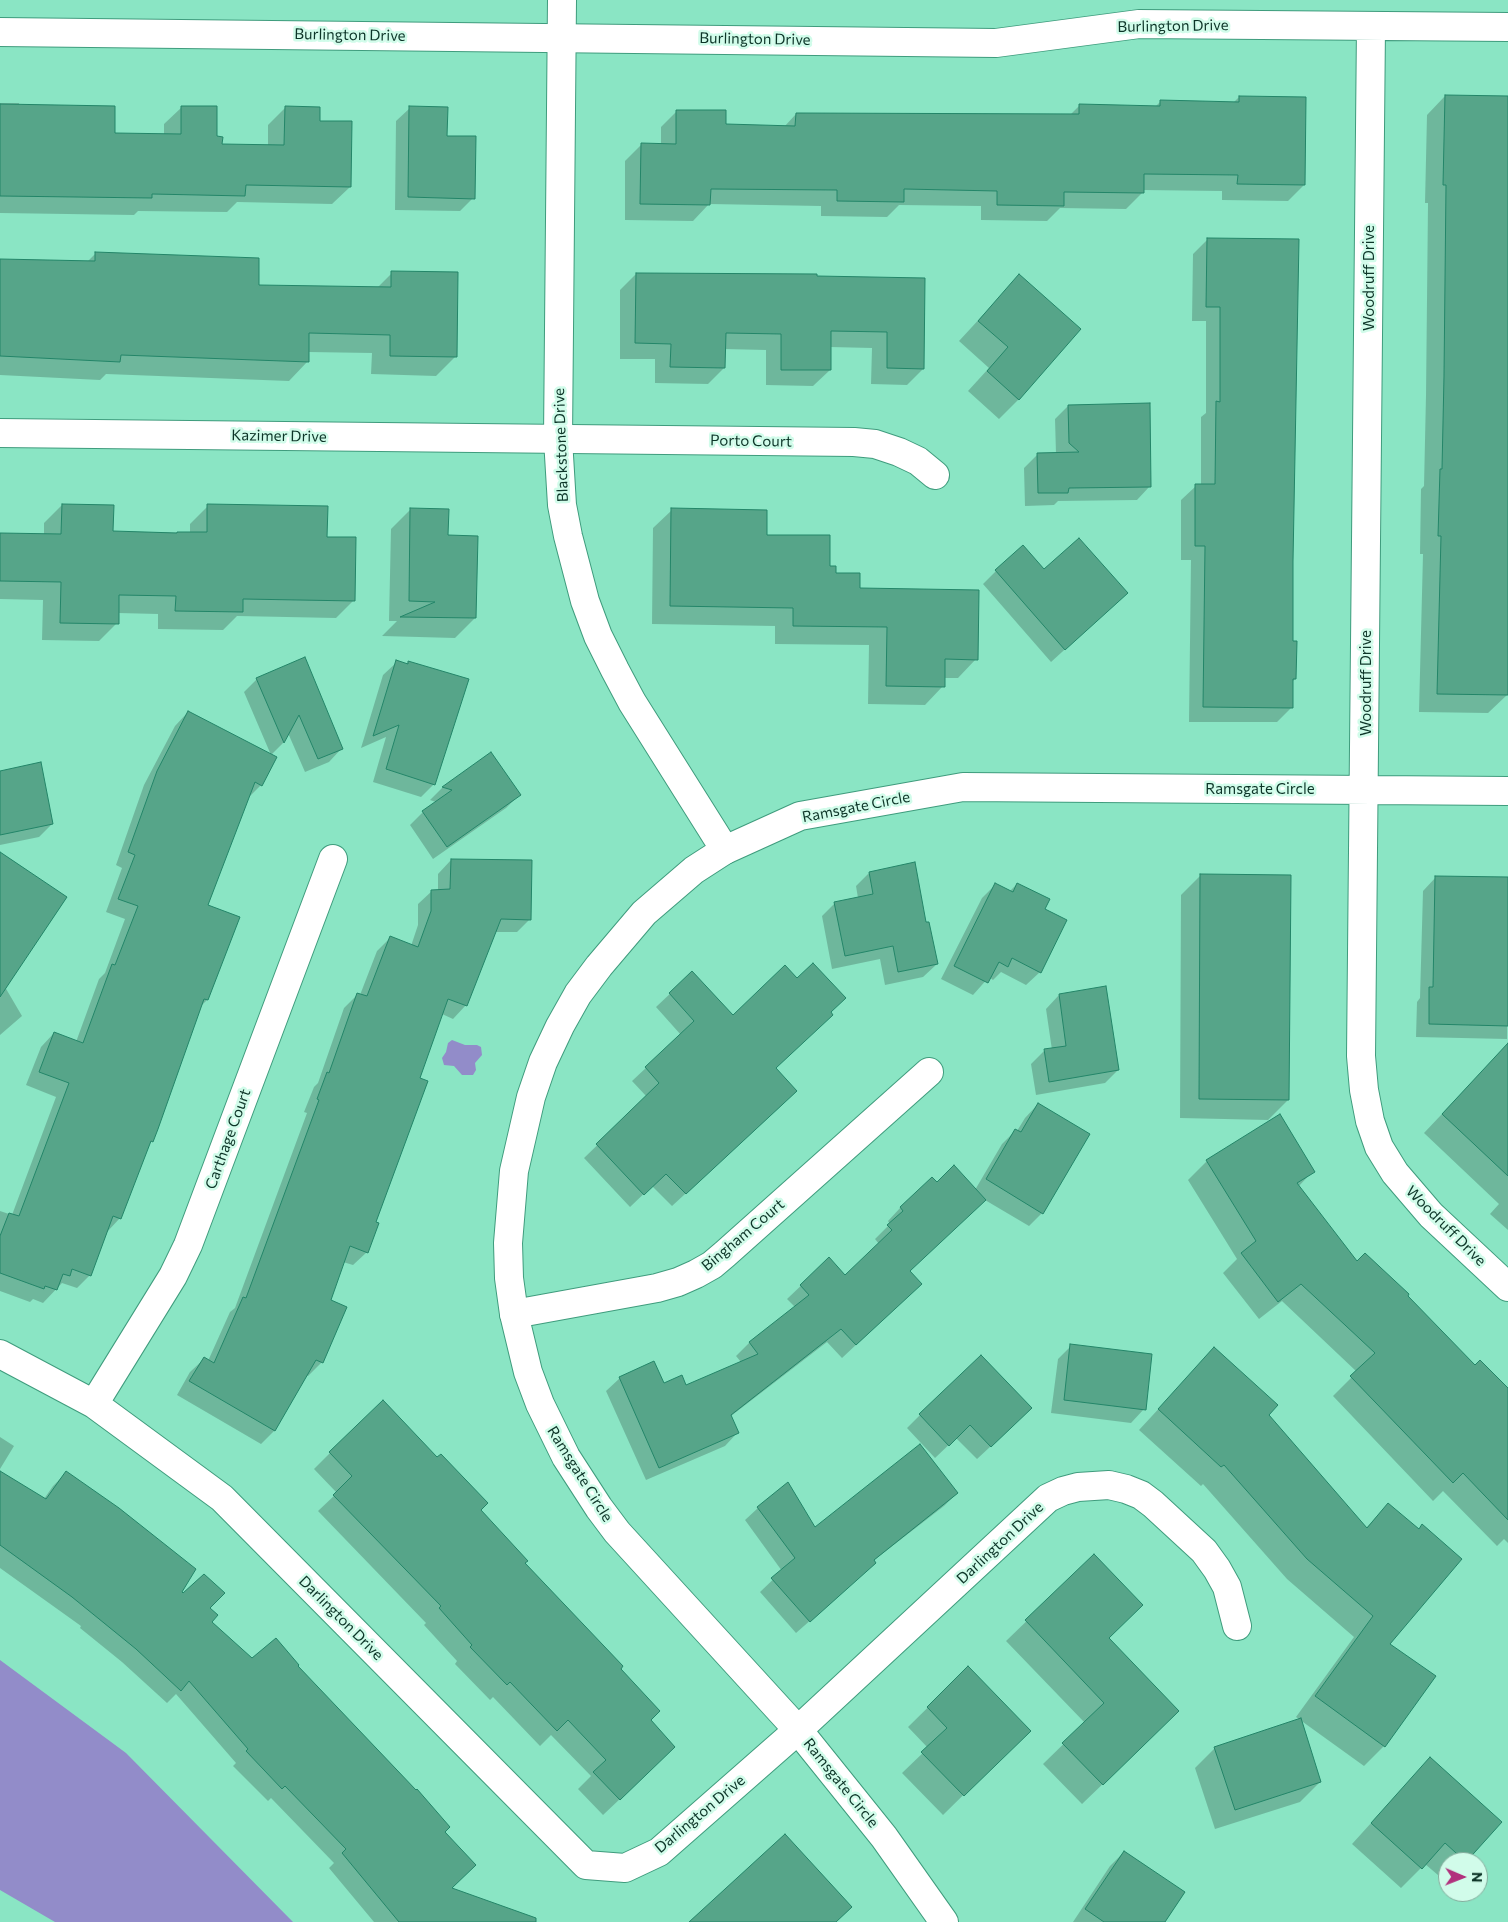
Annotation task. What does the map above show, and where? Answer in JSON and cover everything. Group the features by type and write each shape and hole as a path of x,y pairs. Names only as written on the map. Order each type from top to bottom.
{"street":[{"name":"Blackstone Drive","path":"562,0 558,439 562,505 580,585 598,636 632,702 725,850"},
{"name":"Burlington Drive","path":"0,32 996,42 1140,24 1508,27"},
{"name":"Woodruff Drive","path":"1371,26 1361,1056 1364,1090 1370,1121 1379,1148 1395,1174 1431,1215 1508,1287"},
{"name":"Kazimer Drive","path":"0,433 558,439"},
{"name":"Porto Court","path":"558,439 854,442 876,444 918,461 935,475"},
{"name":"Ramsgate Circle","path":"944,1922 884,1837 798,1730 617,1532 566,1457 540,1404 528,1372 514,1314 509,1278 508,1243 514,1172 531,1097 556,1035 578,994 622,937 669,890 694,870 725,850 800,816 963,787 1508,791"},
{"name":"Carthage Court","path":"94,1404 156,1305 173,1276 188,1244 333,859"},
{"name":"Bingham Court","path":"514,1314 657,1288 678,1282 712,1265 929,1072"},
{"name":"Darlington Drive","path":"0,1354 94,1404 222,1498 586,1865 625,1868 659,1852 798,1730 1048,1498 1063,1491 1078,1487 1109,1486 1126,1489 1141,1495 1153,1504 1204,1552 1217,1569 1227,1587 1237,1626"}],"shaded area":[{"path":"452,1040 465,1045 481,1047 482,1055 475,1063 476,1070 473,1075 462,1075 454,1066 444,1065 442,1058 448,1043"},
{"path":"0,1660 126,1753 293,1922 55,1922 0,1890"}],"building":[{"path":"1445,95 1508,96 1508,695 1437,694 1441,536 1438,536 1444,376 1446,185 1443,185"},
{"path":"1239,96 1306,97 1305,185 1237,184 1238,175 1144,174 1144,193 1064,192 1064,206 997,205 997,191 904,189 904,202 837,201 837,190 711,189 710,205 640,204 641,143 676,144 676,110 726,110 726,124 795,126 796,113 1079,114 1079,104 1160,106 1160,100 1239,102"},
{"path":"0,104 115,106 115,133 181,134 181,106 217,106 217,136 223,137 222,144 284,145 285,106 320,107 320,121 352,121 351,187 246,185 245,196 152,194 152,198 0,196"},
{"path":"409,106 448,107 447,136 476,136 475,199 408,197"},
{"path":"1207,238 1299,239 1293,561 1293,641 1297,641 1296,679 1293,679 1293,708 1203,707 1205,546 1195,546 1195,484 1215,484 1216,401 1220,402 1220,307 1206,307"},
{"path":"95,252 259,258 259,285 391,287 391,271 458,272 457,357 390,356 390,335 309,333 309,362 121,355 120,362 0,356 0,259 95,261"},
{"path":"636,273 817,274 817,276 925,278 924,369 887,368 887,332 831,331 831,370 781,370 781,334 726,333 725,368 670,367 671,344 635,343"},
{"path":"1019,274 1081,329 1019,400 987,371 1008,347 978,321"},
{"path":"1150,403 1151,487 1069,488 1068,493 1038,493 1037,453 1079,452 1069,443 1068,405"},
{"path":"62,504 114,505 113,531 177,533 207,532 207,504 328,506 327,537 356,537 355,601 243,599 243,612 175,611 176,596 119,595 119,624 60,623 61,582 0,581 0,533 61,534"},
{"path":"410,508 449,509 448,535 478,536 476,618 400,617 435,602 409,601"},
{"path":"671,508 767,510 767,535 830,535 830,566 836,566 836,573 860,573 860,588 979,590 978,660 945,659 945,687 886,686 887,627 793,626 793,608 670,606"},
{"path":"1079,538 1128,593 1065,650 995,570 1023,545 1044,569"},
{"path":"305,657 343,749 318,759 299,715 284,743 256,678"},
{"path":"396,660 408,664 408,661 469,679 435,785 386,769 399,725 373,736"},
{"path":"188,711 277,757 262,786 255,782 208,905 240,917 208,1000 204,999 153,1142 151,1141 121,1219 113,1216 91,1276 72,1269 70,1276 63,1274 57,1290 45,1286 44,1289 0,1273 0,1236 9,1213 19,1216 69,1083 39,1072 54,1032 83,1043 112,964 115,965 138,906 118,899 135,855 128,852 157,771"},
{"path":"491,752 521,795 447,847 422,811 452,790 442,787"},
{"path":"41,762 53,824 0,835 0,771"},
{"path":"0,852 67,897 0,997"},
{"path":"451,859 532,860 531,920 501,919 467,1006 448,999 420,1078 428,1081 376,1222 379,1223 368,1253 350,1246 331,1300 347,1307 323,1363 316,1360 275,1431 189,1381 204,1357 214,1363 243,1297 246,1298 357,993 367,996 390,936 418,947 431,911 431,890 450,889"},
{"path":"915,862 926,922 929,922 938,964 898,972 893,946 845,956 834,902 873,894 869,872"},
{"path":"1200,874 1291,875 1289,1100 1199,1099"},
{"path":"1435,876 1508,877 1508,1026 1429,1024 1429,987 1433,987"},
{"path":"995,883 1013,892 1017,883 1050,899 1045,909 1067,920 1041,973 1012,958 1008,967 999,962 988,983 954,966"},
{"path":"813,963 846,998 831,1012 833,1015 776,1068 797,1091 686,1194 666,1174 644,1195 596,1144 659,1083 645,1067 694,1021 669,993 692,971 733,1015 785,965 797,978"},
{"path":"1106,986 1119,1070 1049,1082 1044,1049 1066,1046 1059,994"},
{"path":"1508,1043 1508,1176 1442,1114"},
{"path":"1038,1103 1090,1134 1043,1214 986,1179 1015,1129 1021,1132"},
{"path":"1280,1114 1315,1172 1297,1183 1357,1261 1365,1253 1409,1294 1408,1296 1475,1365 1480,1360 1508,1388 1508,1520 1463,1473 1453,1483 1350,1376 1375,1353 1301,1284 1278,1302 1241,1253 1256,1241 1206,1160"},
{"path":"954,1165 986,1200 910,1271 922,1284 856,1345 841,1329 731,1415 739,1433 659,1468 619,1377 654,1361 664,1383 682,1375 686,1385 758,1354 749,1342 809,1295 800,1285 829,1257 845,1275 892,1230 887,1225 903,1211 900,1207 932,1177 937,1182"},
{"path":"1070,1344 1152,1354 1146,1410 1064,1400"},
{"path":"1214,1347 1278,1405 1269,1415 1367,1528 1388,1503 1419,1529 1422,1524 1462,1559 1390,1644 1436,1676 1385,1747 1315,1696 1373,1616 1307,1559 1224,1465 1221,1467 1158,1409"},
{"path":"981,1355 1032,1408 991,1447 970,1425 949,1446 919,1414"},
{"path":"383,1400 437,1457 441,1454 488,1503 481,1510 528,1561 525,1563 623,1666 621,1669 660,1711 651,1720 675,1747 620,1800 593,1772 606,1760 568,1720 557,1731 510,1682 507,1685 470,1647 472,1645 439,1608 441,1606 333,1495 352,1476 329,1452"},
{"path":"920,1444 958,1493 874,1560 876,1563 810,1622 771,1578 795,1558 757,1507 788,1482 815,1527"},
{"path":"0,1471 46,1499 66,1471 119,1508 196,1569 183,1593 204,1574 225,1593 210,1608 218,1615 212,1622 252,1658 276,1638 298,1666 417,1789 450,1827 445,1832 476,1865 452,1888 536,1918 536,1922 399,1922 342,1853 346,1849 285,1786 282,1789 246,1751 248,1749 189,1681 181,1691 136,1649 72,1597 0,1545"},
{"path":"1094,1554 1143,1605 1109,1638 1179,1711 1103,1785 1062,1743 1104,1703 1025,1620"},
{"path":"968,1666 1031,1731 964,1796 921,1752 947,1728 927,1707"},
{"path":"1301,1718 1321,1782 1235,1810 1214,1747"},
{"path":"1430,1757 1502,1822 1475,1852 1455,1852 1445,1843 1422,1869 1371,1823"},
{"path":"785,1834 852,1907 836,1922 689,1922"},
{"path":"1124,1851 1185,1892 1165,1922 1104,1922 1085,1909"}]}
